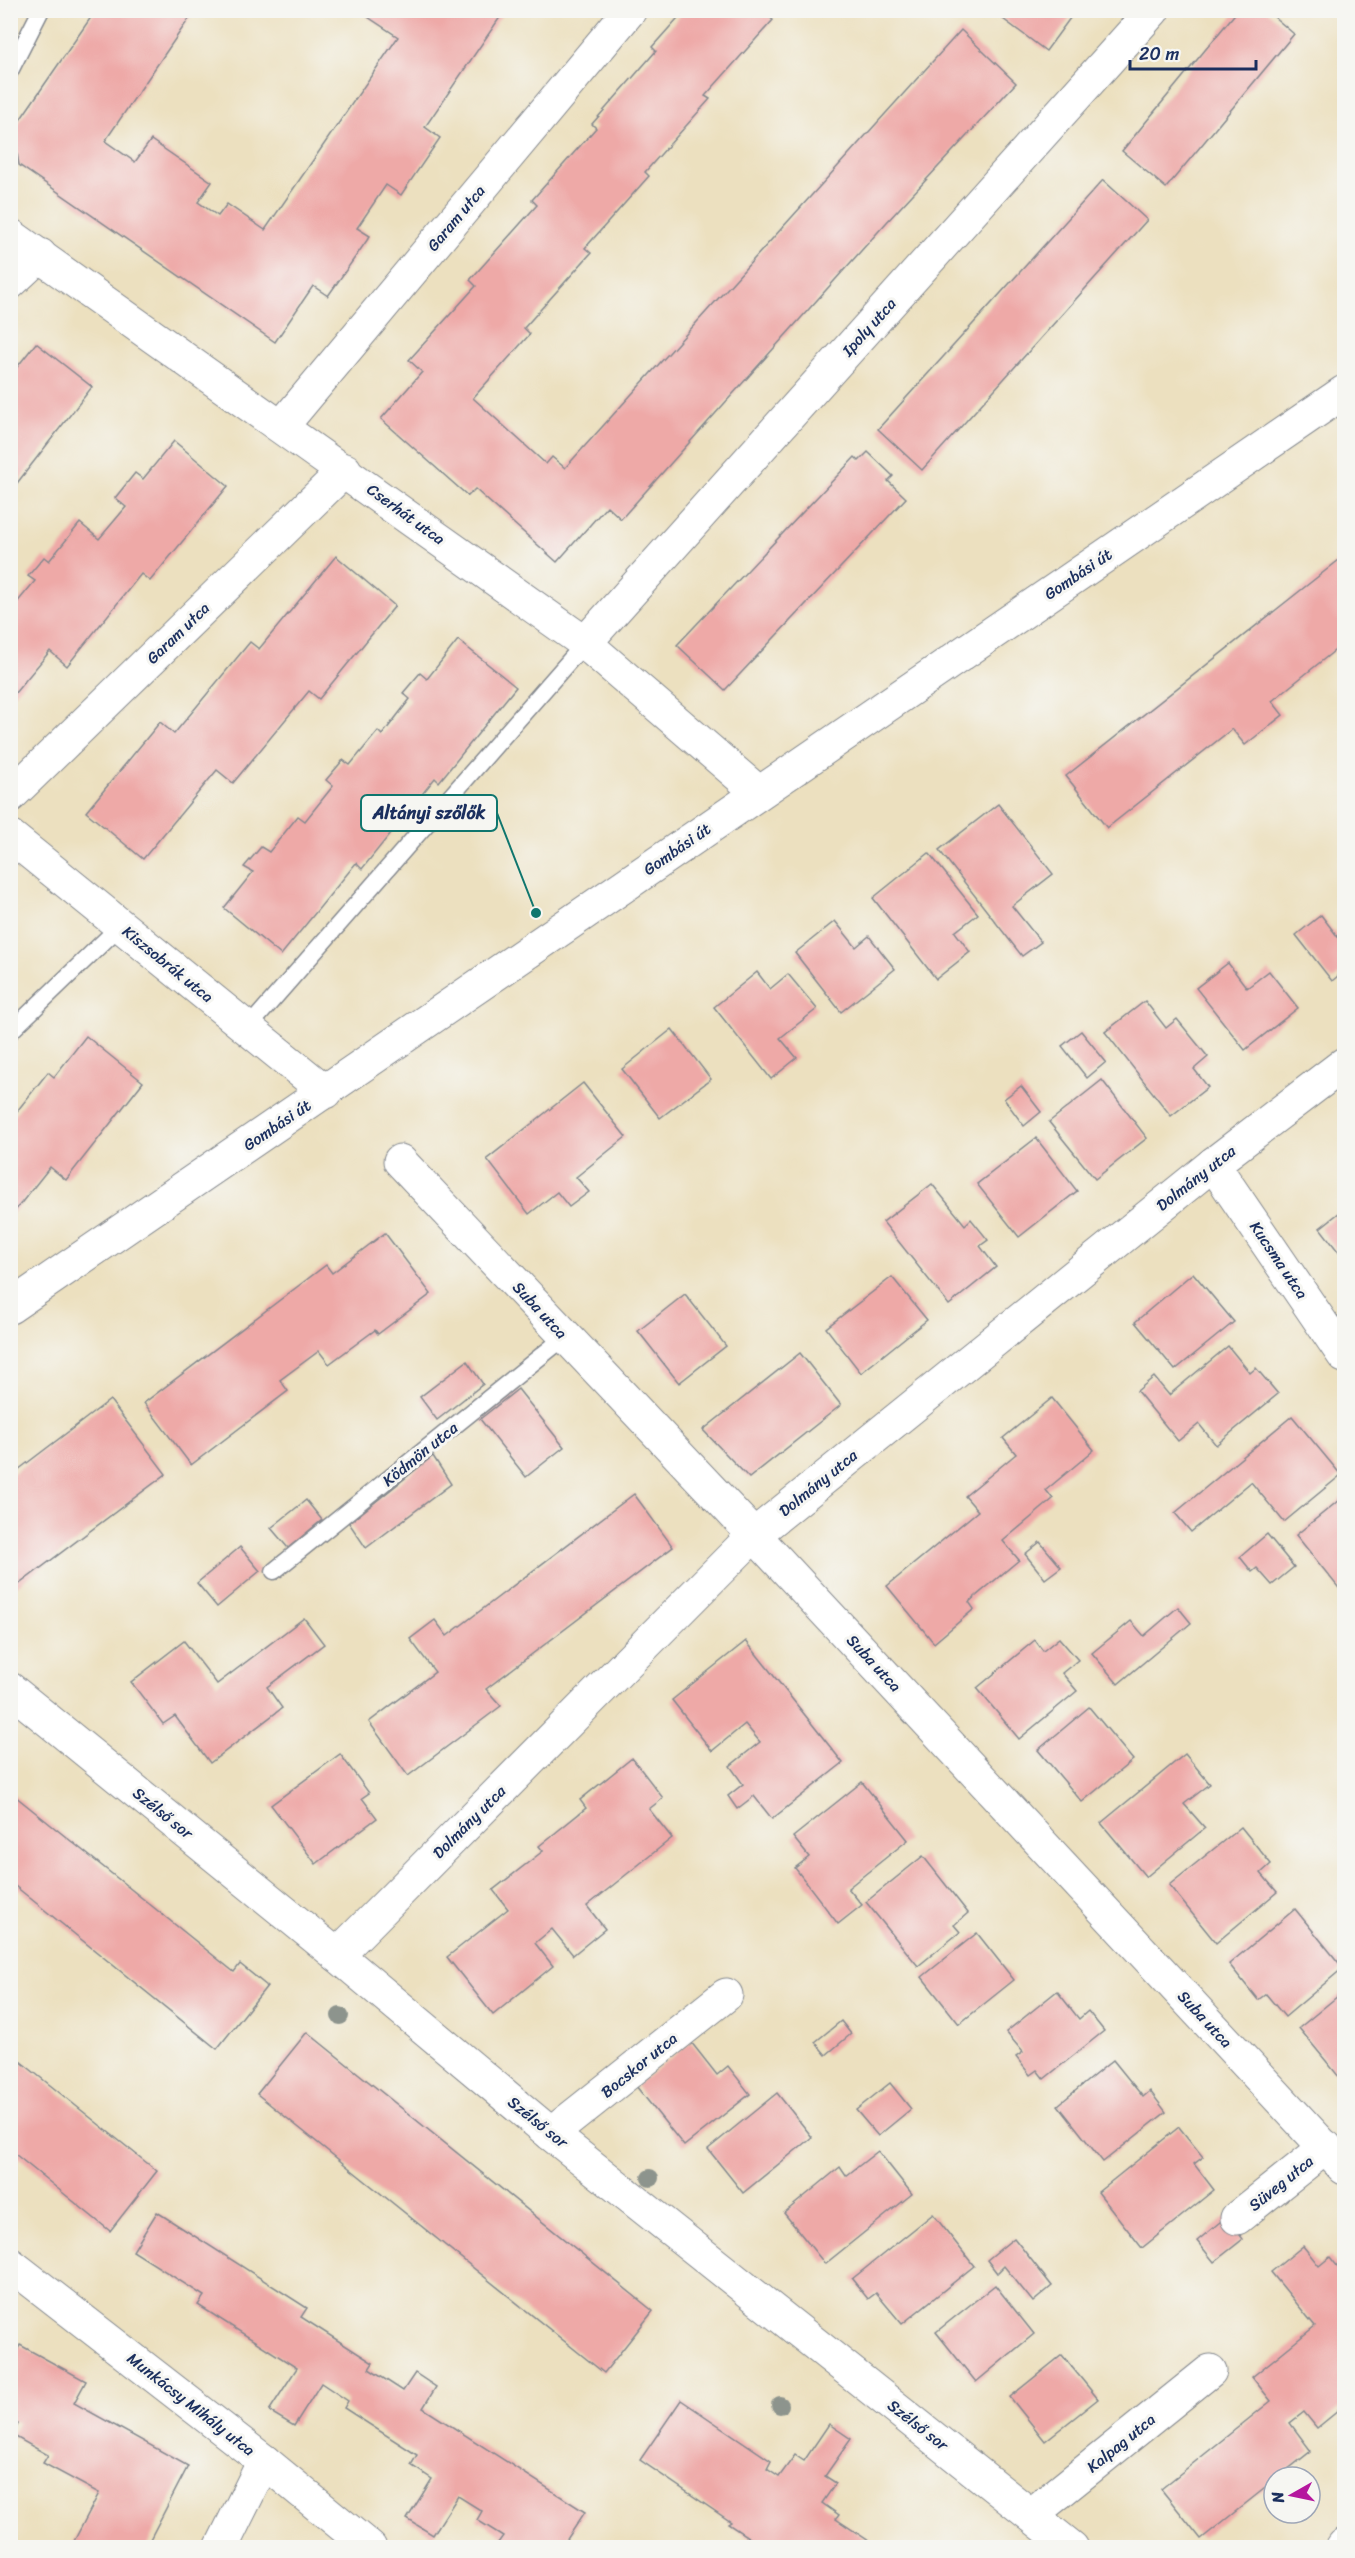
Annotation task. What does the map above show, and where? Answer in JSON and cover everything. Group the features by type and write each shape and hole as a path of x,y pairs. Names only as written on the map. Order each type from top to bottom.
{"street":[{"name":"Garam utca","path":"282,426 630,10"},
{"name":"Ipoly utca","path":"585,643 1153,10"},
{"name":"Cserhát utca","path":"10,235 345,470 585,643 758,792"},
{"path":"10,283 40,255"},
{"name":"Gombási út","path":"10,1307 1344,392"},
{"name":"Garam utca","path":"10,796 345,470"},
{"name":"Kiszsobrák utca","path":"10,836 326,1092"},
{"name":"Dolmány utca","path":"337,1955 754,1535 1213,1164 1344,1064"},
{"name":"Suba utca","path":"400,1161 754,1535 1335,2158"},
{"name":"Kucsma utca","path":"1213,1164 1344,1356"},
{"name":"Szélső sor","path":"10,1689 337,1955 551,2134 1072,2547"},
{"name":"Bocskor utca","path":"551,2134 726,1995"},
{"name":"Süveg utca","path":"1237,2218 1335,2158"},
{"name":"Munkácsy Mihály utca","path":"10,2264 264,2461 370,2547"},
{"name":"Kalpag utca","path":"1031,2515 1210,2371"},
{"path":"221,2547 264,2461"}],"lane":[{"path":"10,71 41,10"},
{"path":"248,1029 585,643"},
{"path":"10,1032 121,926"},
{"name":"Ködmön utca","path":"274,1571 566,1336"}],"building":[{"path":"96,10 195,10 105,141 135,162 151,140 212,182 198,202 218,216 227,204 265,230 398,37 368,17 373,10 505,10 425,127 440,138 401,195 386,185 357,228 370,236 328,296 313,286 275,342 19,165 13,130"},
{"path":"685,10 775,10 769,17 773,20 705,96 710,99 645,172 649,176 585,248 591,253 524,328 530,334 473,398 546,464 552,457 565,468 961,30 1016,83 886,223 621,519 607,506 557,562 475,489 468,496 381,419 422,372 409,360 476,286 470,280 537,205 532,200 596,128 592,124 656,51 652,47"},
{"path":"991,10 1076,10 1046,51"},
{"path":"1238,10 1266,10 1294,34 1166,188 1122,151"},
{"path":"1103,180 1147,220 922,470 878,429"},
{"path":"36,343 92,387 14,487 10,485 10,376"},
{"path":"174,441 228,486 150,581 141,574 67,666 50,651 10,699 10,611 35,581 28,576 44,557 49,561 80,523 99,539 126,507 115,498 135,473 143,479"},
{"path":"868,452 893,476 888,481 906,498 725,690 677,645 855,457 859,461"},
{"path":"336,556 395,606 319,699 309,691 233,783 217,770 143,859 86,812 160,722 174,734 250,642 259,649"},
{"path":"1344,556 1344,643 1272,701 1283,715 1245,745 1232,729 1107,828 1066,776"},
{"path":"458,640 516,687 439,782 435,778 362,869 356,863 281,955 224,908 253,872 244,867 261,847 269,852 298,816 305,821 333,786 326,780 343,760 350,765 378,731 382,735 410,699 403,693 420,673 427,679"},
{"path":"998,804 1053,874 1012,906 1041,942 1022,956 939,850"},
{"path":"929,853 978,914 955,932 970,952 936,979 873,898"},
{"path":"1321,915 1344,945 1344,971 1332,981 1296,935"},
{"path":"835,921 856,947 869,936 895,969 841,1012 795,953"},
{"path":"1228,963 1247,988 1269,971 1298,1008 1245,1050 1196,988"},
{"path":"757,972 770,989 788,974 817,1009 780,1038 797,1058 771,1079 714,1007"},
{"path":"1145,1001 1166,1028 1177,1019 1208,1057 1194,1069 1208,1087 1171,1116 1105,1032"},
{"path":"672,1029 711,1079 660,1118 622,1069"},
{"path":"1081,1031 1106,1062 1087,1078 1062,1046"},
{"path":"86,1036 143,1082 66,1180 50,1167 10,1217 10,1120 48,1072 54,1077"},
{"path":"1102,1080 1147,1138 1095,1179 1049,1122"},
{"path":"583,1083 626,1137 576,1177 589,1192 569,1207 557,1192 529,1214 487,1159"},
{"path":"1021,1086 1041,1112 1024,1126 1004,1099"},
{"path":"1036,1138 1077,1191 1019,1237 977,1184"},
{"path":"932,1184 965,1225 971,1219 988,1240 980,1246 996,1267 949,1305 883,1222"},
{"path":"1344,1209 1344,1259 1320,1228"},
{"path":"385,1233 431,1294 378,1334 375,1330 329,1364 319,1351 280,1380 288,1391 191,1465 144,1403 326,1265 332,1273"},
{"path":"1193,1273 1234,1322 1175,1370 1135,1322"},
{"path":"892,1277 927,1320 861,1373 826,1328"},
{"path":"685,1294 726,1346 679,1383 638,1331"},
{"path":"1228,1346 1250,1373 1256,1368 1278,1394 1216,1445 1199,1424 1178,1441 1137,1391 1154,1377 1169,1395"},
{"path":"800,1353 841,1405 749,1478 703,1430"},
{"path":"467,1361 483,1384 437,1420 420,1397"},
{"path":"518,1389 564,1447 526,1477 480,1419"},
{"path":"1052,1398 1094,1450 1046,1490 1053,1499 1003,1541 1019,1560 969,1602 974,1609 934,1643 887,1586 978,1511 965,1496 1016,1454 1003,1438"},
{"path":"110,1400 166,1474 10,1591 10,1476"},
{"path":"1292,1416 1341,1475 1284,1522 1251,1482 1191,1532 1175,1513"},
{"path":"433,1456 451,1484 366,1548 349,1523"},
{"path":"634,1494 673,1547 486,1689 501,1706 408,1776 369,1722 435,1672 410,1639 435,1620 447,1636"},
{"path":"1343,1497 1344,1590 1342,1592 1296,1535"},
{"path":"306,1500 322,1520 288,1548 271,1528"},
{"path":"1267,1534 1294,1567 1272,1585 1257,1568 1252,1572 1240,1557"},
{"path":"1040,1542 1061,1567 1045,1579 1025,1554"},
{"path":"240,1547 260,1571 217,1607 197,1583"},
{"path":"1178,1607 1191,1623 1118,1684 1092,1653 1131,1621 1144,1636"},
{"path":"304,1618 324,1644 267,1687 282,1708 210,1763 175,1716 163,1724 131,1682 184,1641 217,1684"},
{"path":"1059,1638 1078,1660 1062,1673 1077,1691 1019,1739 977,1688 1035,1640 1043,1651"},
{"path":"746,1641 843,1763 772,1819 754,1796 737,1809 728,1796 743,1784 730,1766 760,1742 745,1724 712,1751 672,1700"},
{"path":"1089,1707 1133,1760 1082,1802 1038,1750"},
{"path":"340,1754 369,1793 362,1798 377,1818 316,1864 271,1805"},
{"path":"1185,1754 1210,1784 1184,1804 1205,1828 1146,1877 1101,1823"},
{"path":"632,1758 663,1798 649,1809 672,1838 587,1906 605,1929 573,1955 552,1929 535,1943 553,1966 493,2015 447,1957 508,1909 493,1890 543,1851 539,1846 586,1808 580,1800"},
{"path":"862,1782 908,1840 848,1888 862,1905 838,1924 795,1868 809,1857 793,1837"},
{"path":"10,1792 234,1972 240,1964 267,1986 217,2049 10,1882"},
{"path":"1241,1827 1271,1864 1261,1873 1277,1892 1216,1943 1169,1885"},
{"path":"923,1856 968,1913 954,1925 960,1932 918,1966 866,1902"},
{"path":"1295,1909 1343,1968 1285,2017 1266,1994 1258,2000 1229,1964"},
{"path":"977,1933 1014,1980 959,2024 922,1977"},
{"path":"1057,1991 1079,2019 1088,2011 1104,2031 1044,2079 1037,2070 1030,2075 1016,2057 1023,2052 1006,2032"},
{"path":"1344,1991 1344,2083 1299,2028"},
{"path":"841,2021 851,2034 826,2055 815,2042"},
{"path":"307,2032 653,2311 604,2373 257,2094"},
{"path":"691,2042 717,2075 728,2066 750,2094 684,2146 636,2086"},
{"path":"10,2053 157,2171 110,2231 10,2150"},
{"path":"1113,2060 1143,2097 1150,2091 1166,2112 1103,2162 1058,2105"},
{"path":"890,2083 911,2109 878,2136 856,2110"},
{"path":"777,2093 812,2137 743,2193 708,2149"},
{"path":"1179,2127 1203,2157 1194,2164 1214,2190 1142,2248 1098,2192"},
{"path":"878,2151 912,2194 825,2264 784,2213 840,2167 846,2176"},
{"path":"157,2212 307,2308 301,2317 373,2363 369,2369 403,2391 415,2373 436,2387 423,2408 585,2512 562,2547 495,2547 503,2536 477,2520 482,2511 458,2496 433,2535 407,2519 432,2479 411,2465 417,2455 344,2408 348,2401 321,2383 294,2426 269,2411 297,2368 198,2305 204,2296 133,2251"},
{"path":"933,2214 974,2266 902,2324 876,2293 868,2299 852,2279"},
{"path":"1226,2217 1243,2239 1214,2262 1197,2241"},
{"path":"1014,2238 1052,2286 1033,2302 1004,2266 997,2273 987,2260"},
{"path":"1303,2246 1319,2266 1330,2257 1342,2272 1344,2270 1344,2406 1317,2428 1304,2412 1290,2423 1311,2451 1293,2465 1262,2465 1262,2491 1201,2539 1161,2489 1271,2401 1252,2377 1315,2326 1271,2272"},
{"path":"995,2285 1034,2334 976,2382 936,2332"},
{"path":"20,2345 86,2381 74,2403 188,2466 146,2547 71,2547 99,2493 43,2463 48,2455 12,2435 18,2424 10,2420 10,2364"},
{"path":"1062,2355 1098,2399 1045,2441 1010,2397"},
{"path":"681,2400 771,2461 767,2469 779,2477 795,2455 804,2461 829,2424 851,2439 825,2476 836,2483 822,2503 839,2515 836,2519 878,2547 763,2547 728,2524 731,2522 640,2460"}],"place":[{"name":"Altányi szőlők","path":"536,913"}]}
